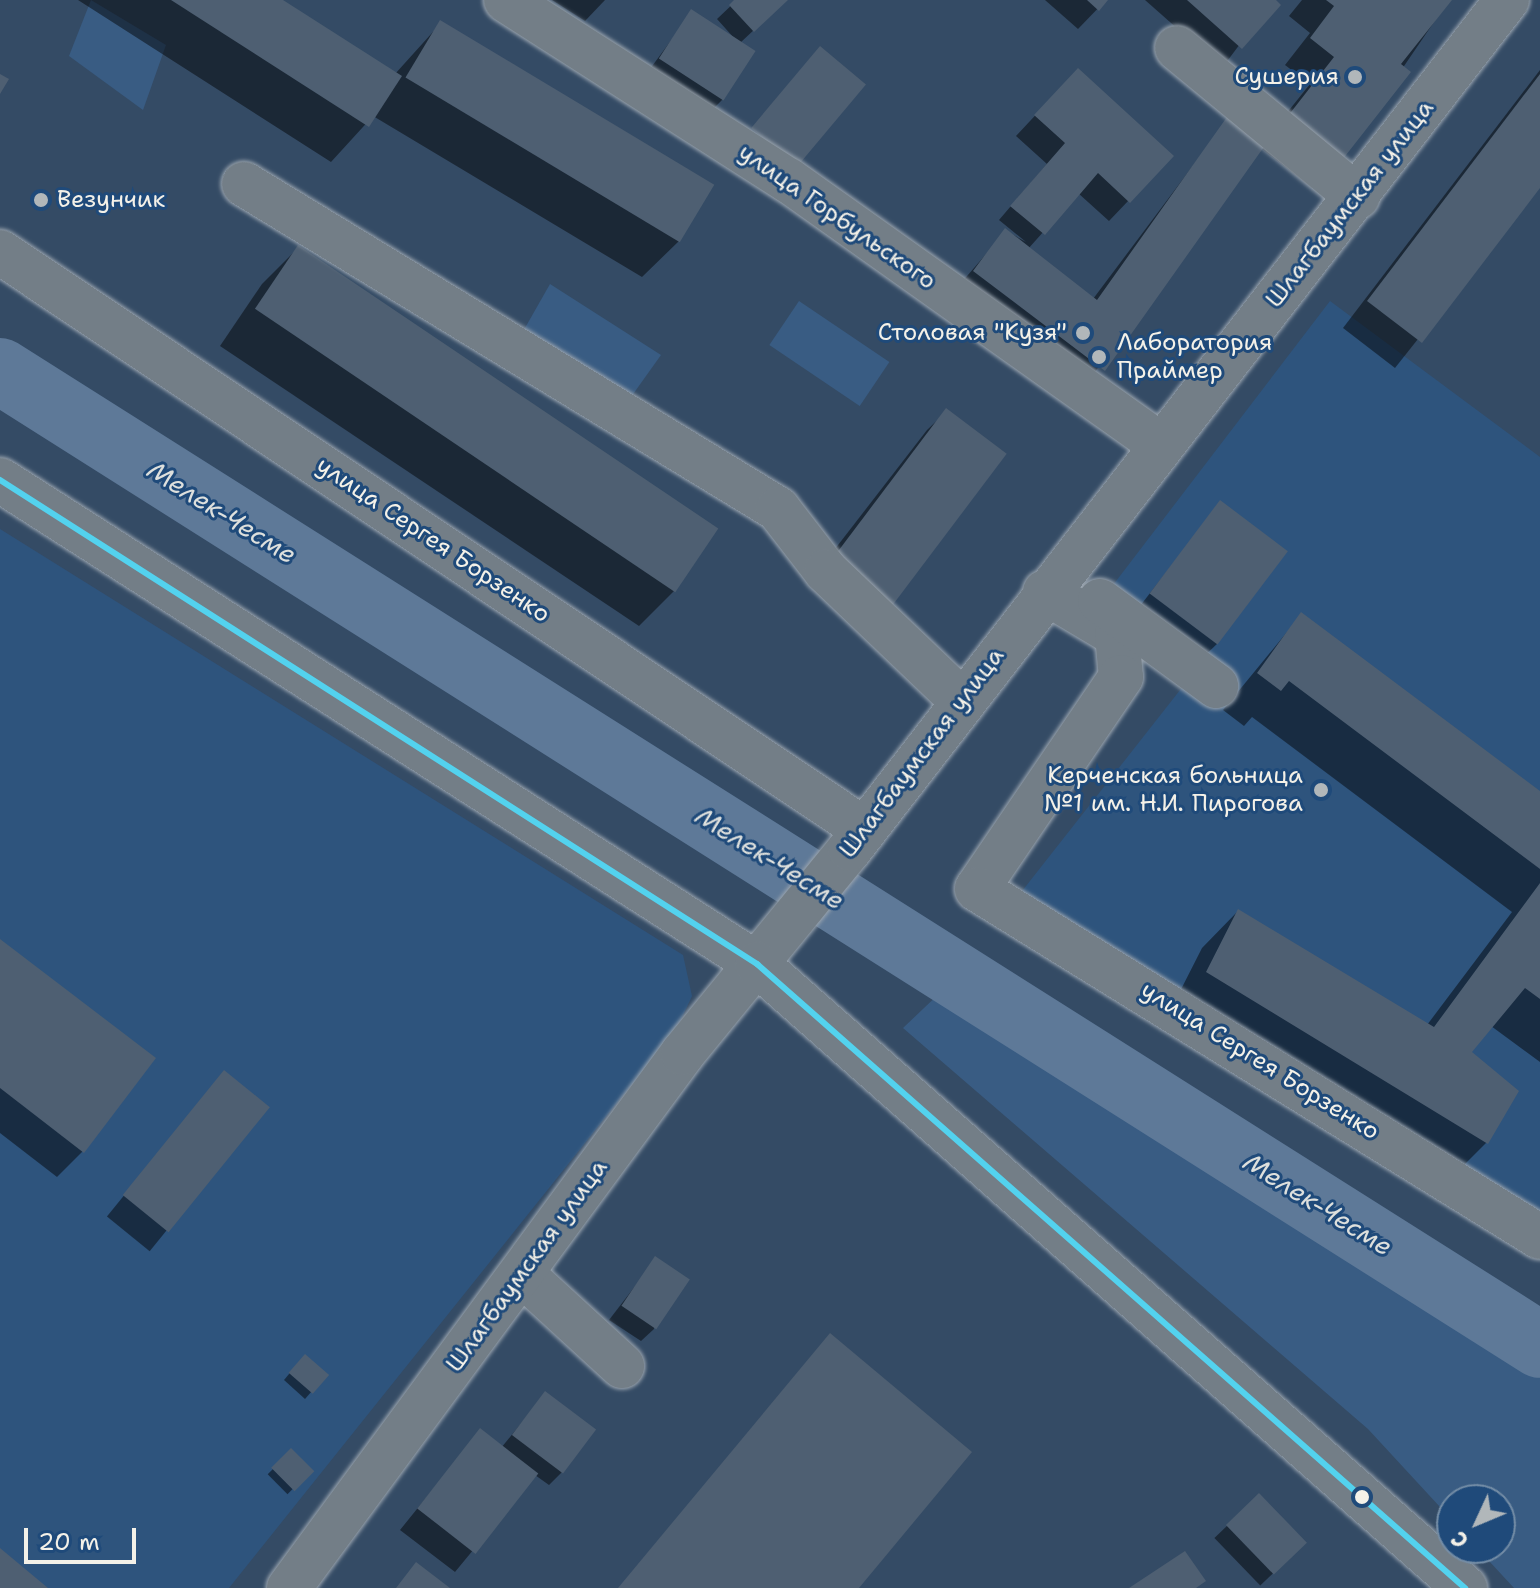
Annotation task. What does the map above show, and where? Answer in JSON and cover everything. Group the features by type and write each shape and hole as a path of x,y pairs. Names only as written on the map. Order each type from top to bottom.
{"street":[{"name":"улица Горбульского","path":"506,0 788,180 1160,444"},
{"name":"Шлагбаумская улица","path":"289,1588 522,1274 770,949 858,839 1052,582 1358,197 1507,0"},
{"path":"1177,48 1358,197"},
{"path":"244,184 778,509 826,571 961,700"},
{"name":"улица Сергея Борзенко","path":"0,252 858,839"},
{"path":"0,480 770,949 1465,1588"},
{"path":"1052,582 1216,686"},
{"name":"улица Сергея Борзенко","path":"1122,628 1121,677 977,889 1540,1237"},
{"path":"522,1274 622,1366"}],"shaded area":[{"path":"91,0 166,45 143,110 69,56"},
{"path":"550,284 661,355 621,411 521,335"},
{"path":"799,301 889,362 860,406 769,345"},
{"name":"Керченская больница №1 им. Н.И. Пирогова","path":"1330,301 1540,457 1540,1239 997,923 1206,657 1110,589"},
{"path":"0,529 683,955 692,996 677,1028 229,1588 0,1588"},
{"path":"944,989 1540,1372 1540,1588 1514,1588 1492,1564 1516,1564 1516,1484 1436,1484 1436,1503 1368,1429 903,1028"}],"building":[{"path":"171,0 283,0 402,76 369,127"},
{"path":"734,0 788,0 754,32 729,5"},
{"path":"1087,0 1108,0 1099,11"},
{"path":"1187,0 1276,0 1281,5 1242,49"},
{"path":"1326,0 1452,0 1401,64 1411,72 1339,164 1284,121 1334,57 1310,38 1334,6"},
{"path":"691,9 756,51 723,100 659,58"},
{"path":"440,20 714,185 680,242 405,77"},
{"path":"820,46 866,85 797,167 751,128"},
{"path":"1078,68 1174,156 1130,203 1098,173 1045,235 1010,206 1065,143 1034,115"},
{"path":"0,74 9,79 0,94"},
{"path":"1540,74 1540,188 1422,343 1367,301"},
{"path":"1227,117 1266,144 1105,371 973,271 1005,228 1097,300"},
{"path":"298,245 718,529 675,592 255,309"},
{"path":"946,408 1007,454 892,606 831,561"},
{"path":"1220,500 1288,551 1217,645 1150,593"},
{"path":"1301,612 1540,791 1540,869 1289,681 1281,691 1257,673"},
{"path":"1540,883 1540,999 1525,988 1472,1052 1519,1091 1488,1144 1206,972 1238,909 1434,1027"},
{"path":"0,939 156,1058 84,1153 0,1088"},
{"path":"224,1070 270,1107 169,1232 123,1195"},
{"path":"655,1256 690,1279 656,1329 621,1306"},
{"path":"830,1333 972,1452 859,1588 618,1588"},
{"path":"305,1354 329,1375 313,1394 289,1373"},
{"path":"545,1391 596,1430 563,1473 512,1435"},
{"path":"480,1428 538,1474 476,1554 417,1508"},
{"path":"291,1448 314,1471 295,1491 271,1468"},
{"path":"1259,1493 1307,1543 1274,1575 1226,1525"},
{"path":"0,1548 48,1588 0,1588"},
{"path":"1185,1551 1206,1581 1196,1588 1129,1588"},
{"path":"416,1562 450,1588 396,1588"}],"waterway":[{"name":"Мелек-Чесме","path":"0,371 1540,1345"}],"transit line":[{"path":"0,480 757,964 1465,1588"}],"place":[{"name":"Сушерия","path":"1355,77"},
{"name":"Везунчик","path":"41,200"},
{"name":"Столовая \"Кузя\"","path":"1083,333"},
{"name":"Лаборатория Праймер","path":"1099,357"},
{"name":"Керченская больница №1 им. Н.И. Пирогова","path":"1321,790"}]}
